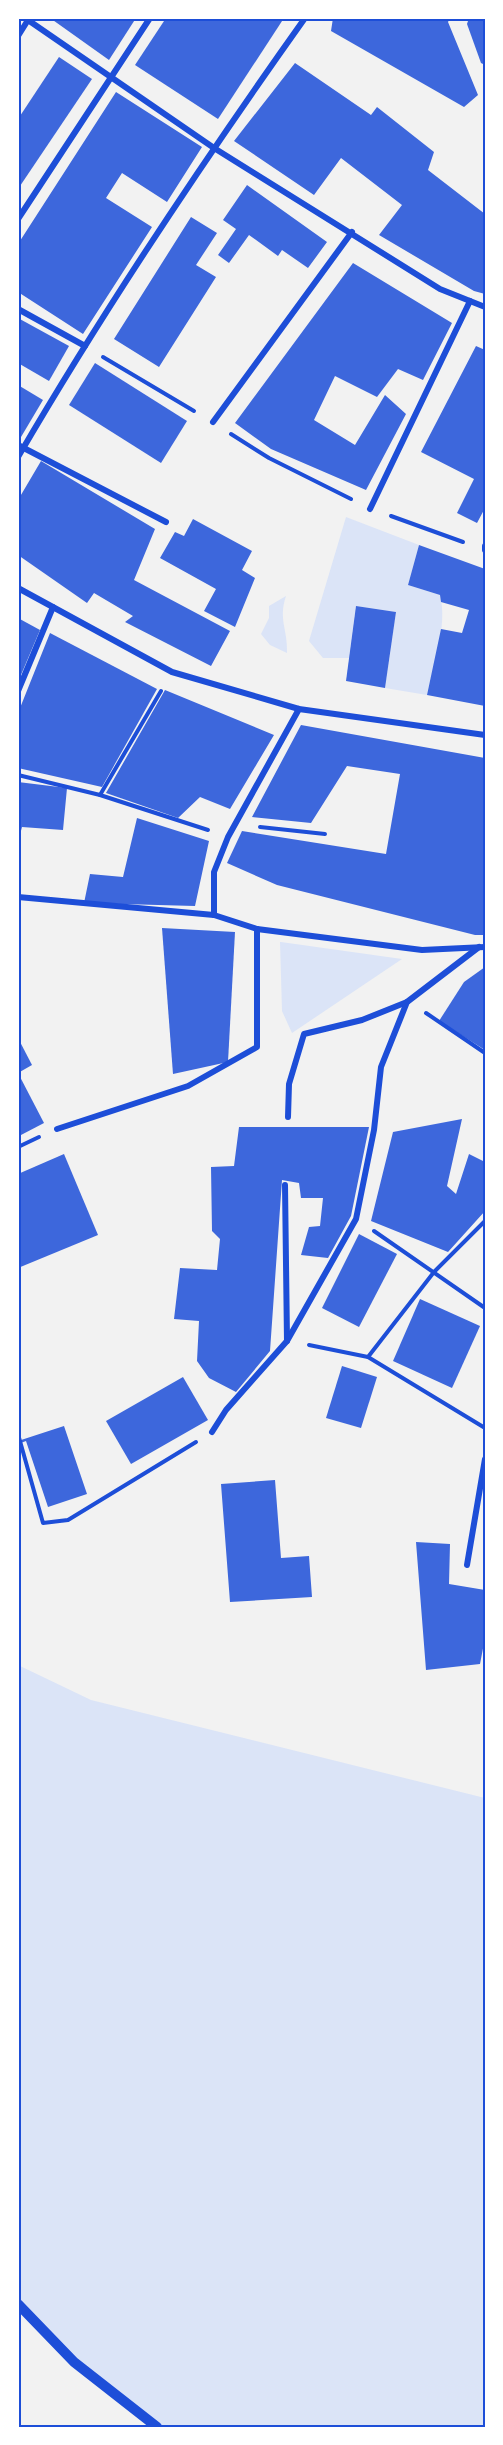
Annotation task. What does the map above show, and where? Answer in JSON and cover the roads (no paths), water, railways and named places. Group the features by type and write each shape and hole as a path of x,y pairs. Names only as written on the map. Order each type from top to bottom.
{"street":[{"path":"18,219 150,18"},
{"path":"18,457 21,446 214,148 305,18"},
{"path":"18,36 27,19 214,148 440,289 485,307"},
{"path":"213,422 352,232"},
{"path":"370,509 470,301"},
{"path":"18,309 86,346"},
{"path":"21,446 166,522"},
{"path":"18,588 172,672 299,708 485,735"},
{"path":"18,691 53,607"},
{"path":"214,915 214,872 228,837 299,708"},
{"path":"18,897 214,915 257,929 422,950 482,947"},
{"path":"57,1129 188,1086 257,1047 257,929"},
{"path":"288,1117 289,1083 304,1034 362,1020 407,1002 482,947"},
{"path":"212,1432 226,1410 287,1341 356,1218 374,1130 381,1067 407,1002"},
{"path":"285,1185 287,1341"},
{"path":"467,1565 485,1459"},
{"path":"18,2304 74,2362 157,2427"}]}
